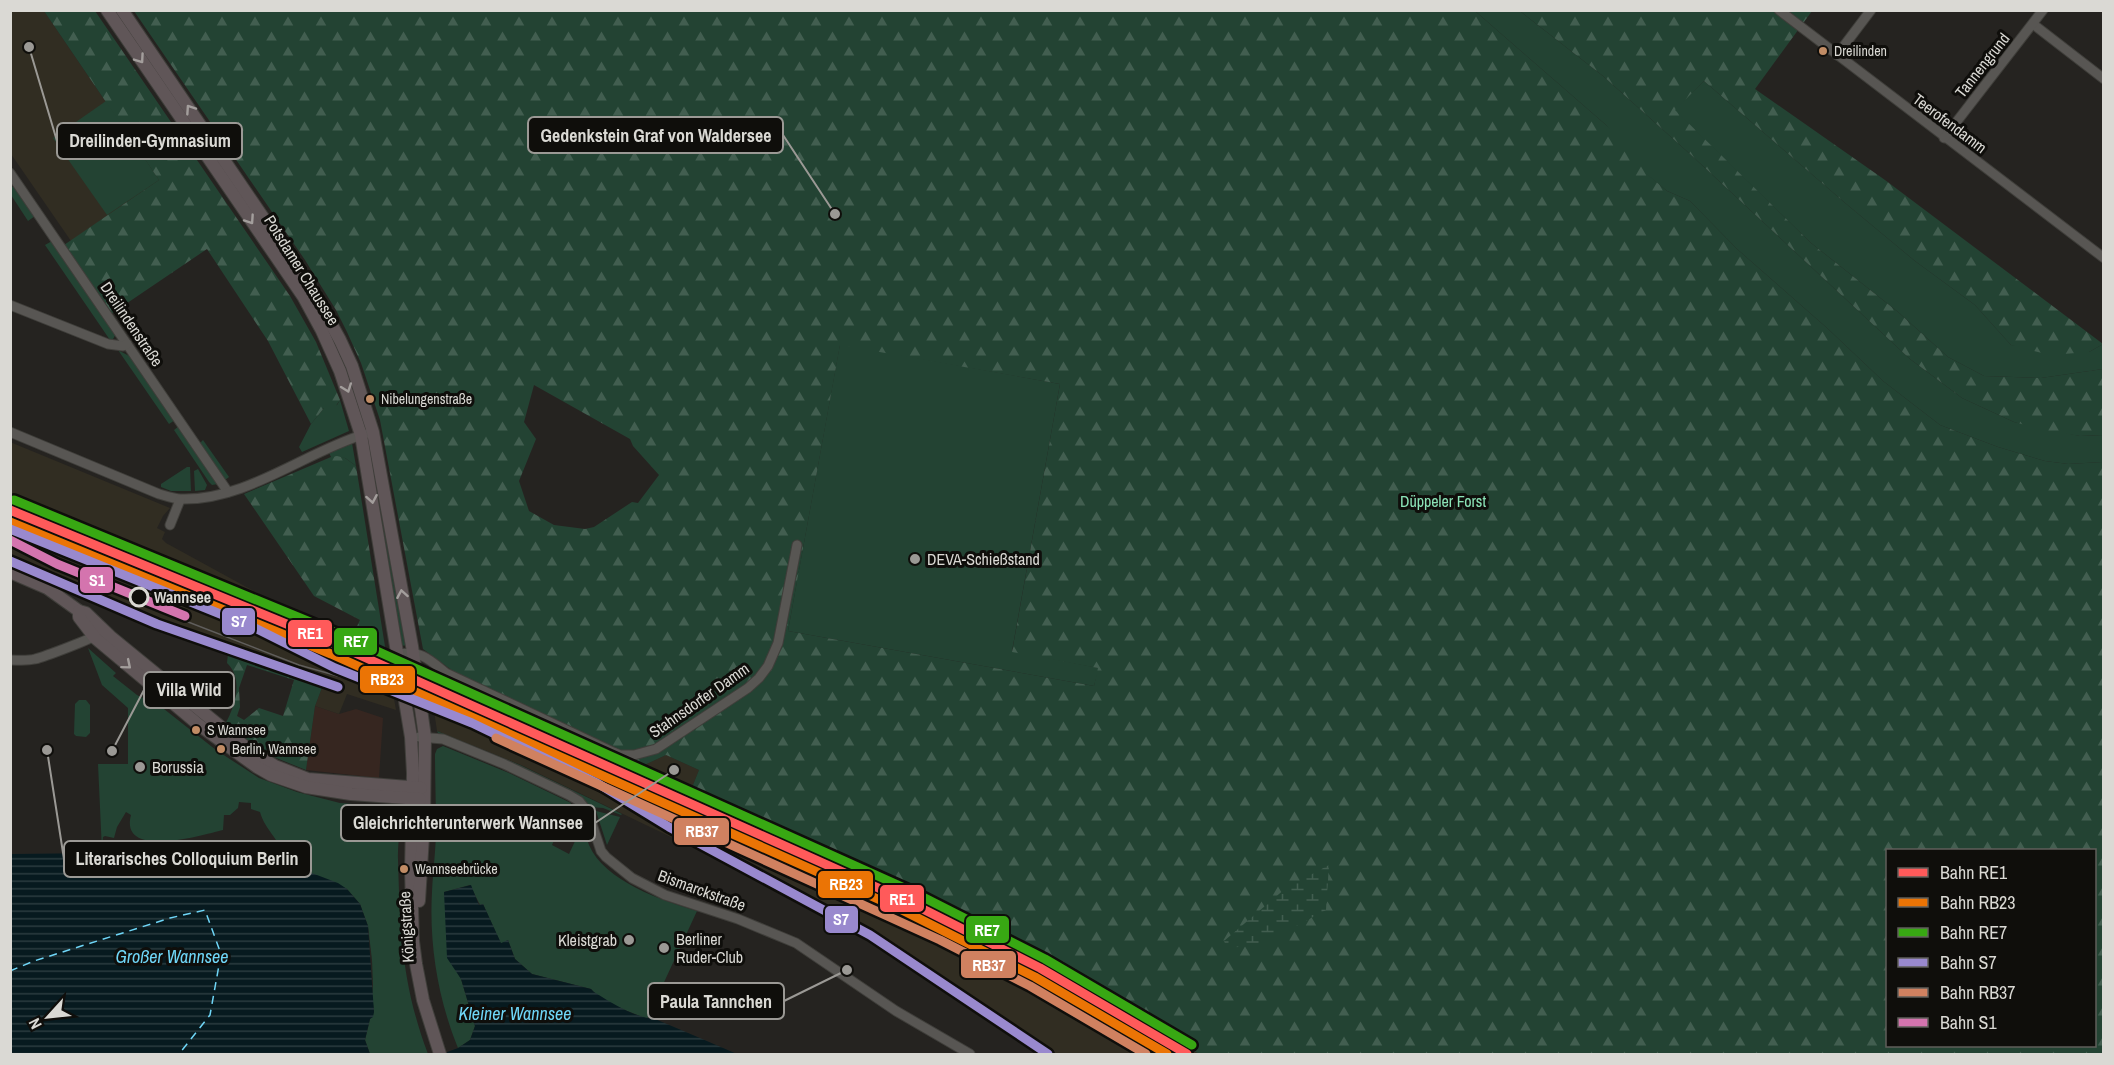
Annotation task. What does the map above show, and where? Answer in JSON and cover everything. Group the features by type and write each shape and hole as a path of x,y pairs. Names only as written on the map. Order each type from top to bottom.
{"main road":[{"name":"Potsdamer Chaussee","path":"107,10 303,296 322,331 367,434 399,654"},
{"name":"Potsdamer Chaussee","path":"122,10 318,298 352,366 413,652"},
{"path":"10,572 47,588 79,611 80,617 98,634 224,737 257,767 289,782 328,792 419,794"},
{"name":"Königstraße","path":"413,652 425,737 419,794 421,940 440,1054"},
{"name":"Königstraße","path":"399,654 419,794"},
{"name":"Königstraße","path":"439,1041 448,1054"}],"street":[{"name":"Teerofendamm","path":"1779,10 2103,258"},
{"path":"1837,55 1871,10"},
{"name":"Tannengrund","path":"1944,138 2043,10"},
{"path":"2033,24 2103,79"},
{"name":"Dreilindenstraße","path":"10,172 228,492"},
{"path":"10,305 108,344 123,346 127,344"},
{"path":"10,432 159,494 180,500 211,496 238,489 367,434"},
{"path":"170,525 180,500"},
{"name":"Stahnsdorfer Damm","path":"413,652 428,659 446,673 613,752 646,753 664,744 748,688 768,666 778,644 797,545"},
{"path":"10,660 33,659 98,634"},
{"path":"399,654 413,652"},
{"name":"Bismarckstraße","path":"411,737 440,738 504,764 569,795 579,801 588,812 601,851 632,878 665,895 738,919 796,943 896,1011 970,1054"}],"shaded area":[{"path":"10,11 44,11 159,180 71,241 11,154"},
{"path":"10,442 170,508 157,528 165,532 162,539 166,543 349,643 387,659 396,710 347,694 339,714 315,706 323,685 228,654 83,598 11,567"},
{"path":"434,672 638,768 666,755 699,770 691,790 761,820 985,930 1153,1024 1199,1054 1039,1054 860,934 804,901 521,765 437,731 427,676"},
{"path":"315,706 339,714 356,709 383,718 379,778 306,770"}],"green space":[{"path":"44,11 95,11 290,296 316,342 340,400 333,410 324,408 311,424 268,341 207,249 111,314 64,245 159,180"},
{"name":"Düppeler Forst","path":"134,11 1475,11 1606,125 1650,170 1647,174 1667,191 1690,201 1737,249 1883,381 1940,425 1998,447 2045,461 2068,464 2103,462 2103,1054 1199,1054 1087,986 1010,944 843,860 691,790 699,770 666,755 638,768 436,672 453,671 423,649 380,420 361,363 336,310 305,260","holes":["840,345 1060,384 1012,652 1098,668 1094,686 788,631","534,385 630,439 633,446 659,475 638,503 632,502 594,527 585,529 554,525 529,511 519,481 536,439 524,422"]},
{"path":"1475,11 1520,11 1603,76 1910,359 1962,398 2014,422 2080,436 2103,435 2103,462 2068,464 2045,461 1998,447 1940,425 1883,381 1737,249 1690,201 1667,191 1645,173 1606,125"},
{"path":"1520,11 1812,11 1755,89 1885,180 2103,344 2089,352 2050,355 2011,345 1975,305 1915,261 1704,81 1675,110 1811,243 1898,312 1948,357 1984,376 2041,378 2103,369 2103,435 2080,436 2043,430 2014,422 1962,398 1910,359 1603,76"},
{"path":"1704,81 1915,261 1975,305 2011,345 2089,352 2103,344 2103,369 2041,378 1984,376 1948,357 1898,312 1811,243 1674,110"},
{"path":"106,101 159,180 107,215 53,138"},
{"path":"14,186 35,216 28,221 11,195 10,188"},
{"path":"52,241 116,334 113,339 110,340 45,245"},
{"name":"DEVA-Schießstand","path":"840,344 1060,384 1012,651 1099,668 1094,686 788,631"},
{"path":"118,350 131,357 175,420 169,424"},
{"path":"340,400 349,431 302,452 299,447 311,424 324,408 337,405"},
{"path":"179,426 218,484 212,485 209,482 174,430"},
{"path":"371,437 408,645 401,646 365,439"},
{"path":"203,440 229,477 225,480 200,443"},
{"path":"352,443 356,466 345,458 331,457 329,453"},
{"path":"337,456 345,458 356,466 387,659 349,643 360,620 314,596 244,494"},
{"path":"190,467 191,491 171,491 161,487 161,484"},
{"path":"198,469 207,485 205,490 195,491 194,471"},
{"path":"88,648 116,673 113,676 137,695 164,709 216,750 259,778 297,792 340,803 391,807 395,811 399,824 399,886 404,958 419,1029 428,1054 370,1054 365,1040 374,1012 372,960 368,926 360,904 347,889 296,867 283,866 282,851 279,845 260,812 251,809 251,803 239,802 238,808 230,815 224,815 223,830 165,841 150,841 138,837 131,829 131,815 126,812 117,827 114,838 103,837 102,851 98,764 128,764 128,708 102,685"},
{"path":"228,654 323,685 315,706 306,770 269,755 225,724 232,710 236,693 235,677 227,663","holes":["247,665 294,680 283,716 259,708 244,720 237,716 240,707 239,688"]},
{"path":"79,700 86,700 90,705 90,733 86,737 74,734 75,704"},
{"path":"437,731 520,765 622,814 603,808 590,807 578,795"},
{"path":"443,746 509,773 571,803 552,845 569,854 584,822 589,845 607,869 636,888 668,902 697,911 647,1019 609,1002 591,989 532,974 515,959 508,940 501,944 483,904 480,905 470,885 444,892 457,971 475,1026 470,1040 458,1048 445,1010 436,972 431,912 436,836 435,754 437,749"},
{"path":"596,811 620,817 607,845"},
{"path":"1329,865 1326,910 1261,945 1227,948 1224,941 1286,888"}],"water":[{"name":"Großer Wannsee","path":"102,853 104,857 156,858 160,854 221,863 223,860 263,863 264,867 296,867 338,883 347,889 360,904 368,926 374,1012 365,1040 370,1054 11,1054 11,854"},
{"name":"Kleiner Wannsee","path":"471,885 479,905 483,904 501,943 508,940 515,959 532,974 591,989 608,1001 631,1012 655,1019 737,1054 442,1054 470,1040 475,1026 461,979 447,958 444,892"}],"ferry route":[{"path":"10,971 34,961 170,918 205,910 221,954 210,1015 179,1054"}],"tram line":[{"path":"183,620 299,665 387,690"}],"rail line":[{"name":"RE7","path":"14,500 339,634 909,890 1045,959 1192,1045"},
{"name":"RE1","path":"10,510 335,644 905,900 1040,968 1187,1054"},
{"name":"RB23","path":"10,522 331,654 900,909 1035,977 1167,1054"},
{"name":"S7","path":"10,529 255,628 335,668 472,723 597,783 669,827 870,935 1048,1054"},
{"name":"S1","path":"10,540 57,564 185,616"},
{"name":"S7","path":"10,561 157,624 338,687"},
{"name":"RB37","path":"496,738 940,940 1030,986 1146,1054"}],"place":[{"name":"Dreilinden-Gymnasium","path":"29,47"},
{"name":"Dreilinden","path":"1823,51"},
{"name":"Gedenkstein Graf von Waldersee","path":"835,214"},
{"name":"Nibelungenstraße","path":"370,399"},
{"name":"DEVA-Schießstand","path":"915,559"},
{"name":"Wannsee","path":"139,597"},
{"name":"S Wannsee","path":"196,730"},
{"name":"Berlin, Wannsee","path":"221,749"},
{"name":"Literarisches Colloquium Berlin","path":"47,750"},
{"name":"Villa Wild","path":"112,751"},
{"name":"Borussia","path":"140,767"},
{"name":"Gleichrichterunterwerk Wannsee","path":"674,770"},
{"name":"Wannseebrücke","path":"404,869"},
{"name":"Kleistgrab","path":"629,940"},
{"name":"Berliner Ruder-Club","path":"664,948"},
{"name":"Paula Tannchen","path":"847,970"}]}
